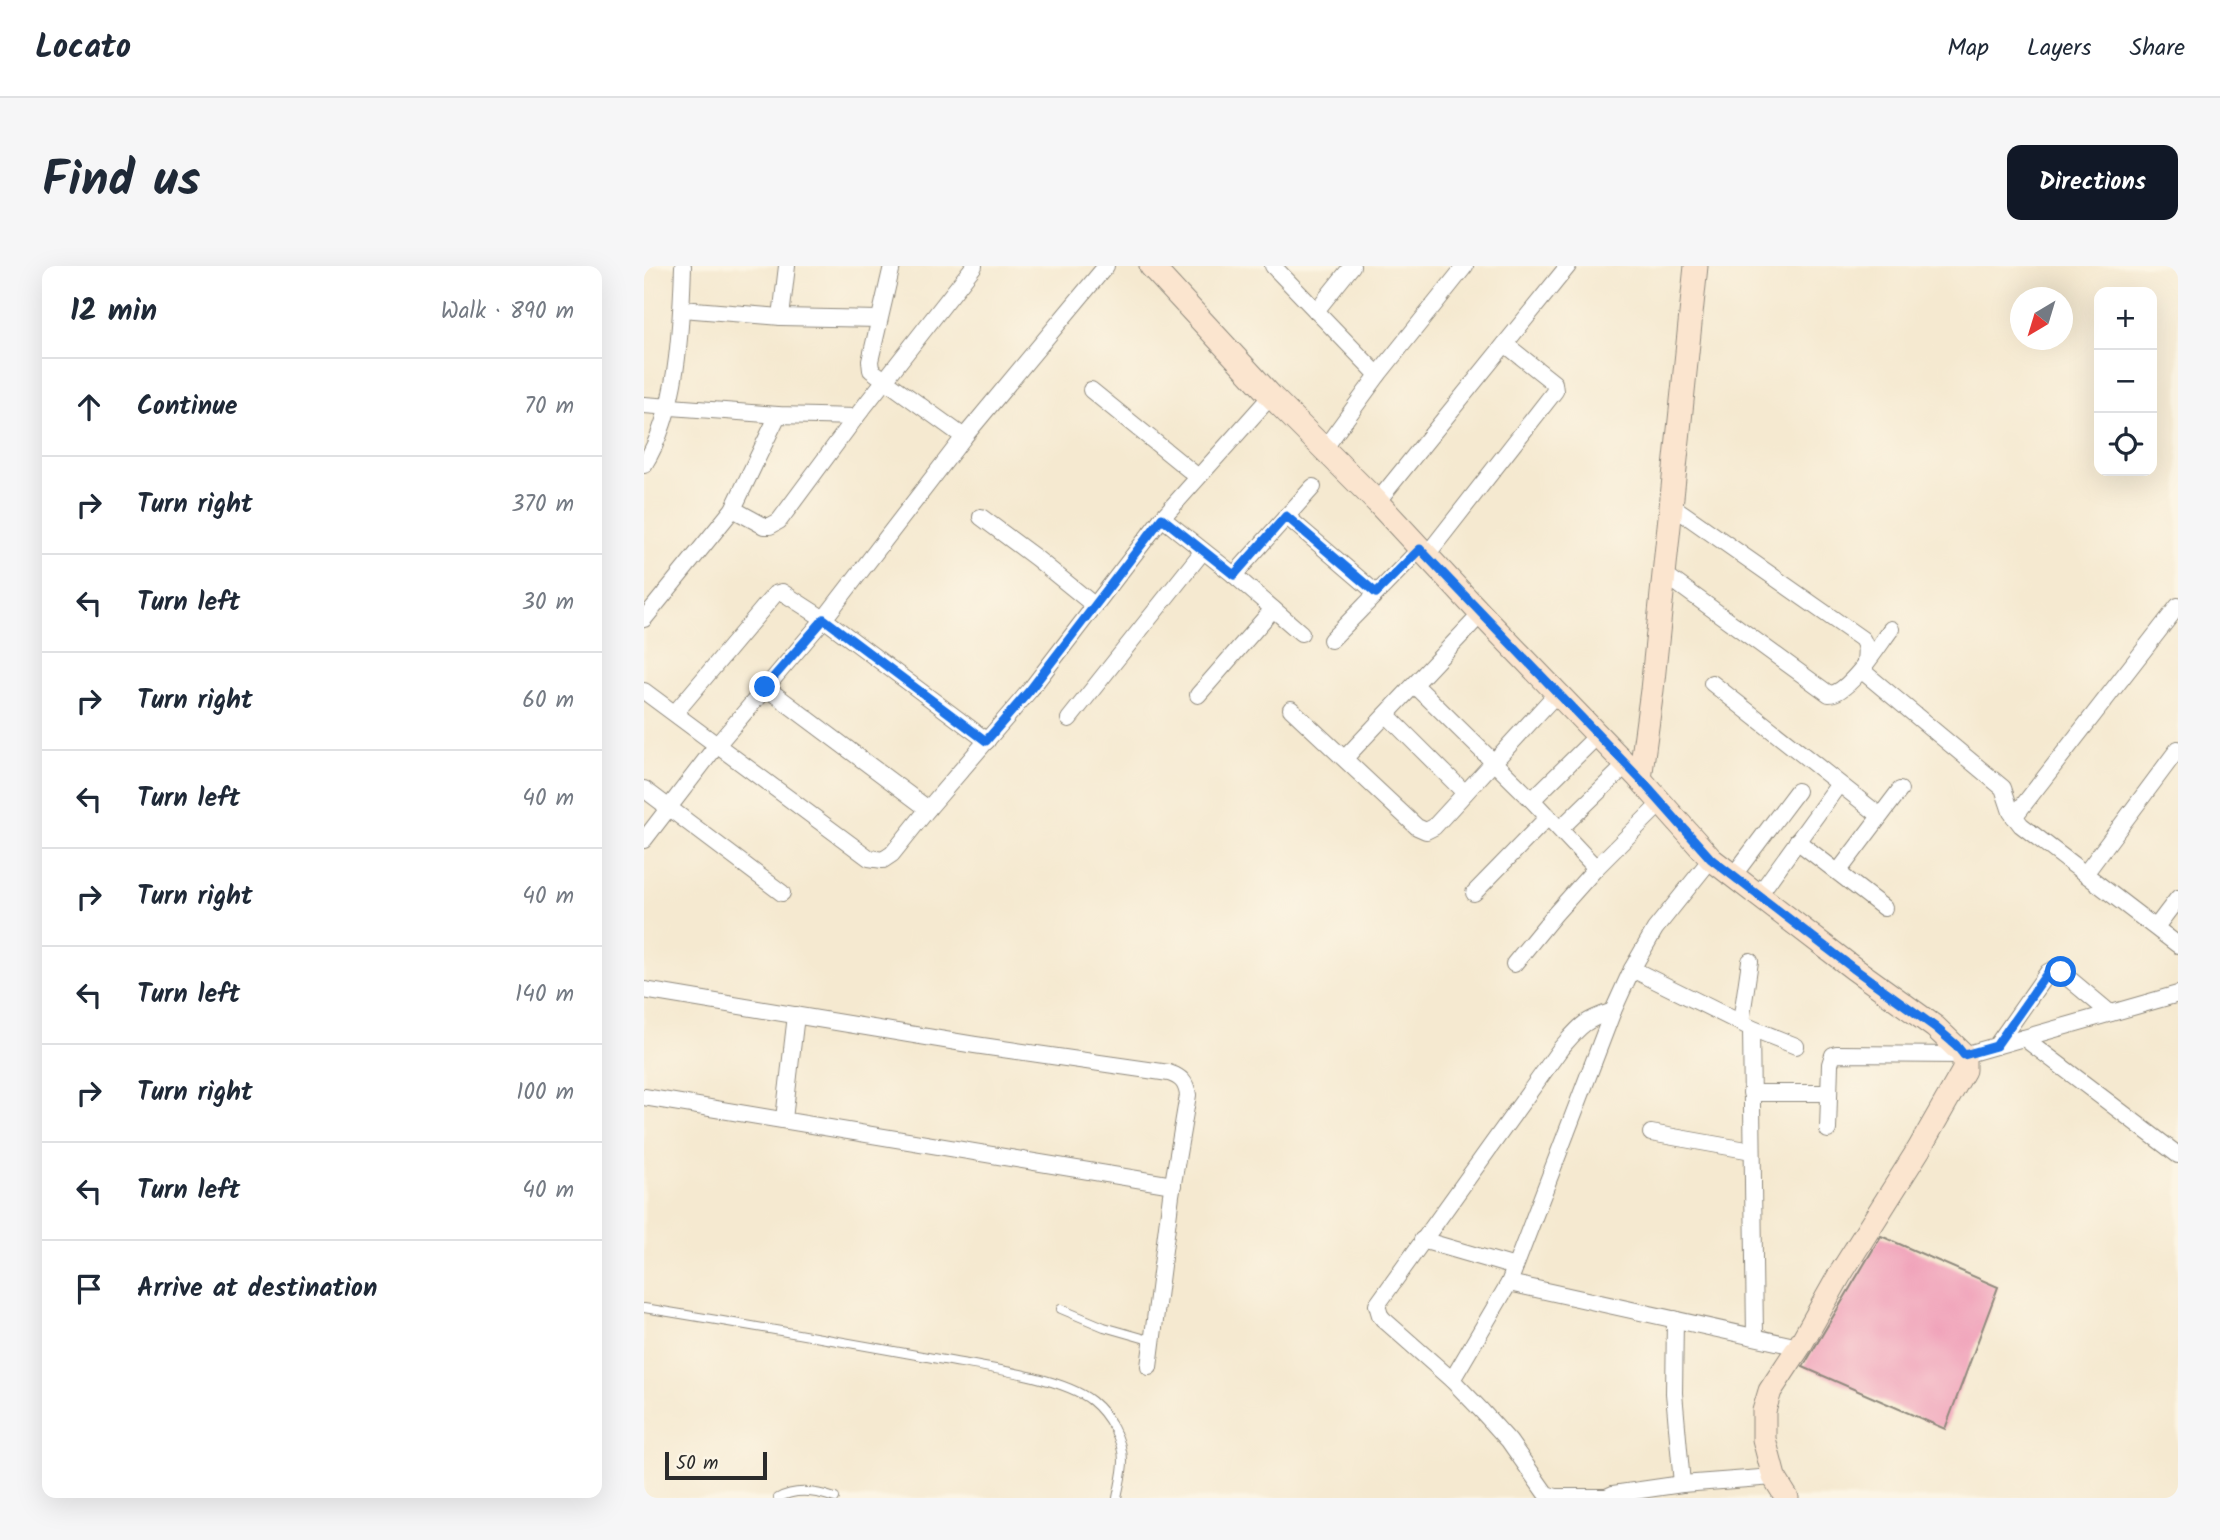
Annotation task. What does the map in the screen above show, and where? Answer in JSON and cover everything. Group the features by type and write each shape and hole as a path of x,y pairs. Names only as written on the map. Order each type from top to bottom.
{"street":[{"path":"644,465 659,438 670,407 682,309 683,266"},
{"path":"781,317 786,266"},
{"path":"892,266 870,367 885,381 964,437"},
{"path":"733,509 764,526 776,524 974,266"},
{"path":"644,840 717,745 824,619 964,437 1106,266"},
{"path":"1151,266 1271,396 1377,502 1558,692 1711,859 1935,1027 1964,1055 1964,1070 1919,1149 1770,1391 1764,1411 1764,1439 1774,1477 1787,1498"},
{"path":"1273,266 1378,375"},
{"path":"1316,311 1352,266"},
{"path":"1325,449 1378,375 1465,266"},
{"path":"1377,502 1568,266"},
{"path":"1474,893 1554,823 1633,772 1652,690 1696,266"},
{"path":"682,309 781,317 879,319"},
{"path":"1331,640 1376,593 1423,552 1556,389 1554,383 1505,344"},
{"path":"1091,390 1198,477"},
{"path":"644,691 869,858 883,860 892,854 1030,690 1162,518 1271,396"},
{"path":"644,405 778,415 856,417"},
{"path":"644,619 733,509 778,415"},
{"path":"1234,575 1313,486"},
{"path":"1671,505 1862,639 1867,648 1864,666 1869,677 2003,788 2014,817 2178,945"},
{"path":"1286,516 1376,593"},
{"path":"981,517 1094,606"},
{"path":"1162,518 1301,633"},
{"path":"1069,719 1203,551"},
{"path":"1663,573 1829,694 1838,693 1864,666 1891,629"},
{"path":"675,713 775,594 782,592 824,619 986,741"},
{"path":"2014,817 2178,606"},
{"path":"1198,695 1273,609"},
{"path":"1345,758 1481,614"},
{"path":"1712,683 1880,815"},
{"path":"1415,685 1532,800 1596,868"},
{"path":"765,687 928,809"},
{"path":"1291,709 1422,831 1426,831 1434,827 1558,692"},
{"path":"1387,715 1465,793"},
{"path":"1532,800 1598,735"},
{"path":"2085,874 2178,748"},
{"path":"1758,896 1839,784"},
{"path":"644,789 782,893"},
{"path":"1838,872 1899,790"},
{"path":"1732,876 1797,791"},
{"path":"1514,964 1596,868 1661,803"},
{"path":"1797,841 1884,908"},
{"path":"1452,1380 1512,1275 1613,1011 1632,969 1655,929 1711,859"},
{"path":"2156,927 2178,898"},
{"path":"1750,961 1746,1025 1751,1093 1755,1336"},
{"path":"1632,969 1746,1025 1796,1046"},
{"path":"1996,1046 2052,970 2061,972 2110,1013"},
{"path":"644,990 1177,1076 1187,1086 1188,1094 1149,1367"},
{"path":"1828,1130 1831,1059 1836,1054 1964,1055 2178,994"},
{"path":"1613,1011 1591,1018 1561,1048 1378,1300 1377,1309 1384,1319 1452,1380 1509,1441 1546,1494 1556,1497 1605,1498 1682,1484 1774,1477"},
{"path":"784,1119 796,1015"},
{"path":"2024,1038 2178,1155"},
{"path":"1751,1093 1828,1093"},
{"path":"644,1097 1173,1185"},
{"path":"1651,1133 1752,1152"},
{"path":"1422,1240 1512,1275 1675,1319 1799,1347"},
{"path":"1675,1319 1674,1393 1682,1484"}],"lane":[{"path":"644,1308 789,1331 1029,1376 1080,1392 1103,1412 1120,1443 1123,1460 1117,1498"},
{"path":"1062,1309 1104,1327 1153,1341"},
{"path":"778,1498 801,1491 835,1498"}],"building":[{"path":"1881,1236 1998,1287 1945,1429 1803,1367"}],"route":[{"path":"765,687 824,619 986,741 1030,690 1162,518 1234,575 1286,516 1376,593 1420,549 1640,779 1711,859 1935,1027 1964,1055 1996,1046 2048,972 2061,972"}]}
